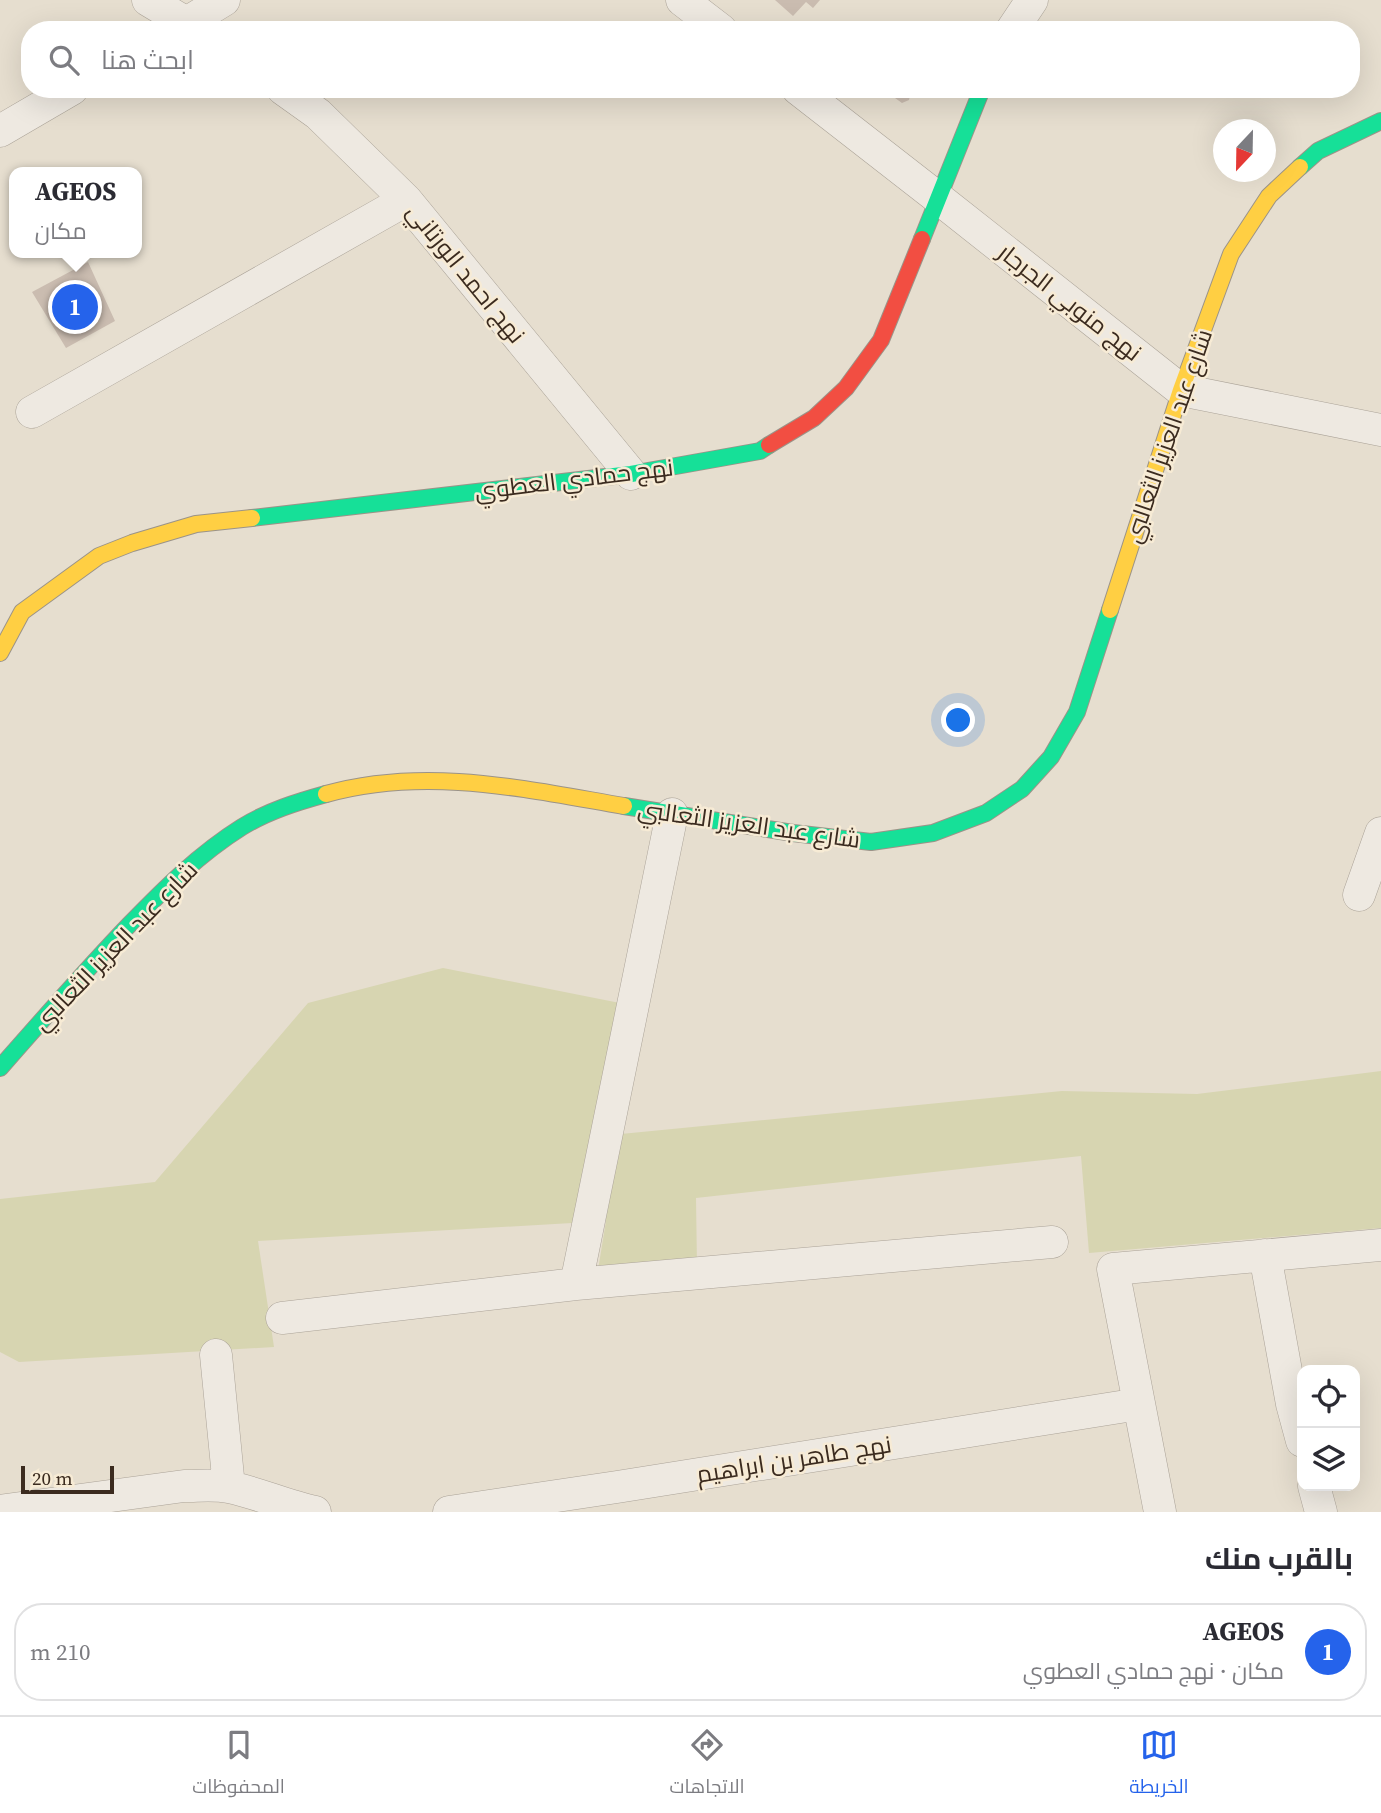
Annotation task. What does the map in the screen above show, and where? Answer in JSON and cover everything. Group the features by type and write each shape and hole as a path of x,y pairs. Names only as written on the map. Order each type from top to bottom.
{"street":[{"path":"148,0 178,21"},
{"path":"195,21 225,0"},
{"path":"682,0 709,21"},
{"path":"1018,21 1032,0"},
{"path":"0,131 57,98"},
{"name":"نهج احمد الورتاني","path":"296,98 318,114 407,200 631,474"},
{"name":"نهج منوبي الجرجار","path":"809,98 1181,390 1381,430"},
{"name":"نهج حمادي العطوي","path":"0,653 22,612 99,556 196,524 631,474 760,451 814,418 846,388 881,340 978,98"},
{"name":"شارع عبد العزيز الثعالبي","path":"0,1068 85,971 175,878 210,849 243,826 274,810 344,789 380,783 442,780 497,785 793,833 871,842 933,832 986,813 1022,789 1051,757 1077,712 1181,390 1231,254 1269,195 1318,150 1381,121"},
{"path":"32,412 407,200"},
{"path":"576,1284 672,814"},
{"path":"1359,895 1381,833"},
{"path":"282,1318 576,1284 1052,1242"},
{"path":"1160,1512 1113,1269 1381,1245"},
{"path":"1265,1255 1298,1428"},
{"path":"216,1355 229,1487"},
{"name":"نهج طاهر بن ابراهيم","path":"449,1512 1139,1404"},
{"path":"0,1511 184,1486 211,1485 229,1487 315,1512"},
{"path":"1315,1491 1321,1512"}],"shaded area":[{"path":"443,968 645,1008 621,1134 1062,1091 1197,1094 1381,1071 1381,1228 1089,1253 1081,1156 696,1198 697,1267 598,1270 606,1221 258,1241 274,1347 19,1362 0,1352 0,1199 155,1182 308,1003"}],"building":[{"path":"775,0 820,0 813,8 806,2 793,16"},
{"path":"895,98 910,98 909,100 902,103"},
{"path":"88,262 115,321 66,348 32,292"}],"traffic: fast":[{"path":"922,239 978,98"},
{"path":"1300,167 1318,151 1381,121"},
{"path":"252,518 631,474 760,451 769,445"},
{"path":"624,806 793,833 871,842 933,833 986,813 1022,789 1051,757 1077,712 1110,610"},
{"path":"0,1068 129,925 197,860 252,821 283,807 326,794"}],"traffic: slow":[{"path":"1110,610 1181,390 1231,254 1269,196 1300,167"},
{"path":"0,653 22,612 99,556 196,524 252,518"},
{"path":"326,794 363,786 438,781 512,787 624,806"}],"traffic: jam":[{"path":"769,445 814,418 846,388 881,340 922,239"}],"place":[{"name":"AGEOS","path":"75,307"}]}
